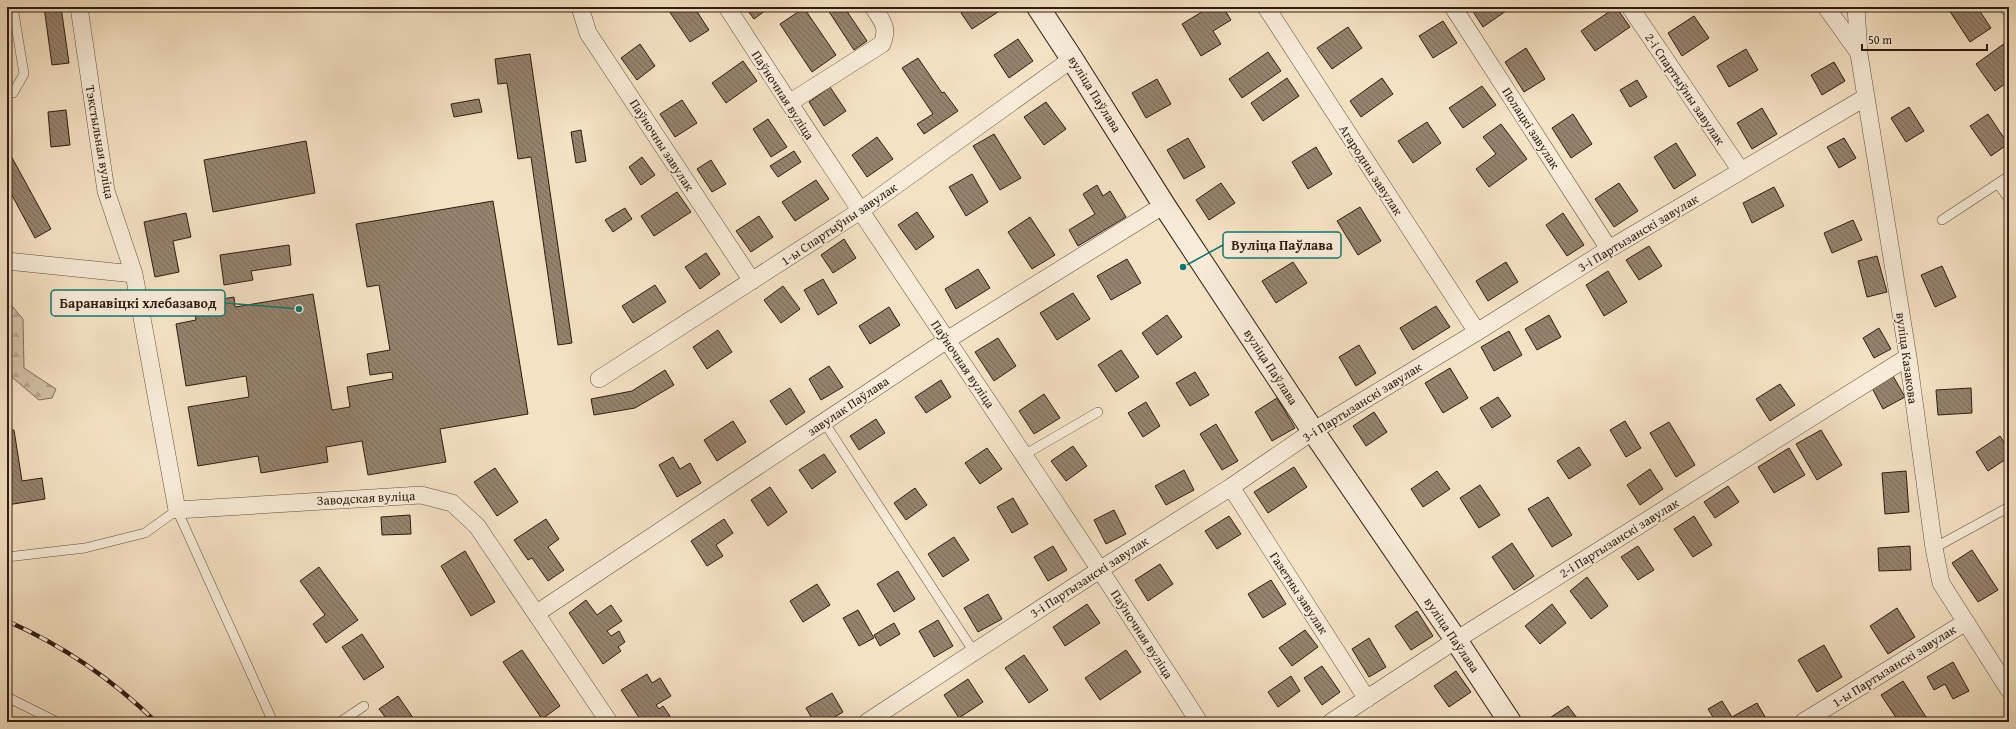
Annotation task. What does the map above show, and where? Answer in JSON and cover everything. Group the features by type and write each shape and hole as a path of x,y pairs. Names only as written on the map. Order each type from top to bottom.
{"street":[{"name":"Тэкстыльная вуліца","path":"79,7 106,191 134,274 177,510"},
{"name":"Паўночны завулак","path":"580,7 588,33 752,281"},
{"name":"Паўночная вуліца","path":"727,7 860,211 1101,569 1199,722"},
{"path":"789,103 882,44 886,35 884,24 873,7"},
{"name":"вуліца Паўлава","path":"1038,7 1072,58 1164,205 1313,431 1456,640 1510,722"},
{"name":"Агародны завулак","path":"1266,7 1477,332"},
{"name":"Полацкі завулак","path":"1453,7 1610,249"},
{"name":"2-і Спартыўны завулак","path":"1630,7 1741,171"},
{"path":"1826,7 1859,54"},
{"name":"вуліца Казакова","path":"1856,7 1859,54 1908,357 1934,548 1941,583 2009,690"},
{"name":"1-ы Спартыўны завулак","path":"599,379 860,211 1072,58"},
{"name":"3-і Партызанскі завулак","path":"867,722 1101,569 1231,487 1313,431 1477,332 1610,249 1866,97"},
{"name":"завулак Паўлава","path":"537,613 947,340 1164,205"},
{"path":"7,261 134,274"},
{"name":"2-і Партызанскі завулак","path":"1331,722 1456,640 1908,357"},
{"name":"Газетны завулак","path":"1231,487 1367,699"},
{"name":"Заводская вуліца","path":"177,510 421,495 452,503 477,526 609,722"},
{"name":"1-ы Партызанскі завулак","path":"1803,722 1966,622"}],"lane":[{"path":"7,94 13,93 24,74 13,7"},
{"path":"1942,220 2009,176"},
{"path":"1998,184 2009,199"},
{"path":"1024,455 1098,412"},
{"path":"824,422 974,652"},
{"path":"1934,548 2009,507"},
{"path":"7,557 86,548 145,533 177,510 273,722"},
{"path":"7,697 57,722"},
{"path":"340,722 364,706"}],"green space":[{"path":"7,300 23,319 24,368 56,389 52,398 39,400 7,373"}],"building":[{"path":"44,7 61,7 69,63 52,65"},
{"path":"694,7 709,30 690,42 667,8"},
{"path":"745,7 770,7 754,19"},
{"path":"826,7 844,7 867,41 854,50"},
{"path":"971,7 994,7 998,12 972,29 961,13"},
{"path":"1210,7 1223,7 1231,20 1213,31 1221,44 1201,56 1182,24"},
{"path":"1470,7 1503,7 1506,11 1483,27"},
{"path":"1616,7 1630,27 1595,51 1581,31"},
{"path":"1947,7 1977,7 1991,28 1970,42"},
{"path":"804,8 836,55 812,72 780,24"},
{"path":"1694,16 1709,38 1682,56 1668,33"},
{"path":"1443,21 1457,43 1433,58 1419,36"},
{"path":"1348,27 1362,48 1332,69 1317,48"},
{"path":"1018,39 1033,61 1009,78 994,55"},
{"path":"2005,43 2009,49 2009,81 1995,91 1976,64"},
{"path":"640,44 655,66 637,80 621,58"},
{"path":"1526,48 1545,79 1524,92 1505,62"},
{"path":"1746,49 1758,70 1729,87 1717,66"},
{"path":"1268,52 1281,71 1242,98 1229,79"},
{"path":"530,54 572,343 558,345 531,157 518,159 507,83 498,84 495,59"},
{"path":"918,58 942,93 944,92 958,111 924,134 917,124 933,114 902,68"},
{"path":"743,61 757,81 726,103 712,83"},
{"path":"1834,62 1845,81 1822,95 1811,75"},
{"path":"1287,78 1299,96 1263,121 1251,103"},
{"path":"1382,78 1393,94 1361,117 1350,101"},
{"path":"1157,79 1171,104 1146,118 1132,93"},
{"path":"1637,80 1647,97 1630,107 1620,90"},
{"path":"1482,86 1496,105 1463,128 1449,108"},
{"path":"830,87 846,111 824,126 809,102"},
{"path":"479,99 482,112 454,117 451,104"},
{"path":"682,100 697,123 675,137 660,114"},
{"path":"1046,102 1066,129 1044,145 1024,117"},
{"path":"1909,107 1924,131 1906,142 1891,118"},
{"path":"1762,108 1777,134 1752,149 1737,123"},
{"path":"66,110 70,145 51,147 48,112"},
{"path":"1573,114 1592,144 1571,158 1552,128"},
{"path":"1988,114 2008,144 1991,156 1970,126"},
{"path":"768,119 787,147 771,157 753,129"},
{"path":"1427,122 1441,143 1413,163 1398,141"},
{"path":"1501,124 1527,159 1489,187 1476,169 1496,154 1483,137"},
{"path":"581,130 586,161 576,163 571,132"},
{"path":"994,134 1021,178 1000,190 973,146"},
{"path":"877,137 893,159 867,177 852,155"},
{"path":"1188,138 1205,167 1184,179 1167,150"},
{"path":"1844,138 1856,158 1839,168 1827,147"},
{"path":"306,141 315,193 213,212 204,160"},
{"path":"1676,143 1696,175 1674,189 1654,157"},
{"path":"1316,147 1332,174 1308,189 1292,162"},
{"path":"794,151 801,162 778,177 770,166"},
{"path":"10,154 51,229 35,238 7,186 7,156"},
{"path":"642,157 655,175 641,185 629,167"},
{"path":"711,160 726,184 712,192 697,169"},
{"path":"972,174 988,202 966,216 949,187"},
{"path":"816,180 829,199 795,221 782,202"},
{"path":"1221,183 1235,203 1209,220 1196,200"},
{"path":"1619,183 1638,211 1614,227 1595,199"},
{"path":"1097,185 1103,196 1110,191 1126,217 1078,246 1069,230 1095,214 1083,194"},
{"path":"1774,187 1784,206 1752,223 1743,203"},
{"path":"677,192 691,212 654,236 641,216"},
{"path":"493,201 528,414 440,429 446,462 368,475 362,441 326,447 328,462 261,473 258,456 198,466 188,407 249,397 246,376 186,386 176,324 196,320 193,304 234,297 235,307 313,294 332,410 350,407 347,387 393,379 392,372 370,375 367,354 390,350 379,285 367,287 356,224"},
{"path":"1360,207 1381,241 1358,255 1337,221"},
{"path":"625,208 632,219 613,232 605,220"},
{"path":"917,212 934,237 916,250 898,225"},
{"path":"186,213 191,237 173,241 179,272 155,277 144,222"},
{"path":"1563,213 1584,245 1567,256 1546,225"},
{"path":"759,216 773,237 751,252 736,231"},
{"path":"1030,217 1055,255 1032,269 1008,232"},
{"path":"1853,220 1862,240 1832,253 1824,233"},
{"path":"844,239 856,258 833,273 821,255"},
{"path":"289,245 291,265 251,271 253,280 224,285 220,255"},
{"path":"1649,246 1662,266 1639,280 1626,260"},
{"path":"706,253 720,274 700,289 685,267"},
{"path":"1877,256 1887,292 1867,297 1858,261"},
{"path":"1127,259 1141,283 1111,300 1097,276"},
{"path":"1293,262 1307,283 1276,303 1262,281"},
{"path":"1506,262 1518,282 1488,301 1476,281"},
{"path":"1942,266 1956,297 1935,307 1921,275"},
{"path":"978,269 990,288 956,309 945,289"},
{"path":"1608,271 1627,302 1604,316 1586,285"},
{"path":"823,279 837,303 818,315 804,290"},
{"path":"655,285 666,302 633,323 622,306"},
{"path":"783,286 800,309 781,323 764,300"},
{"path":"1073,293 1090,319 1057,340 1040,313"},
{"path":"1436,306 1450,327 1413,350 1400,328"},
{"path":"889,307 900,325 870,344 859,326"},
{"path":"1167,315 1182,337 1157,355 1142,333"},
{"path":"1549,315 1561,337 1537,350 1525,329"},
{"path":"1879,328 1891,349 1874,358 1863,338"},
{"path":"718,330 732,352 707,369 693,347"},
{"path":"1509,331 1522,355 1494,371 1481,347"},
{"path":"998,338 1016,366 994,381 975,352"},
{"path":"1359,345 1376,373 1356,386 1339,357"},
{"path":"1121,350 1139,377 1116,392 1098,365"},
{"path":"829,366 843,387 821,400 809,379"},
{"path":"1450,368 1468,398 1443,413 1425,383"},
{"path":"665,370 674,385 635,408 594,415 591,399 632,391"},
{"path":"1195,372 1209,395 1190,406 1176,383"},
{"path":"1893,376 1905,397 1883,409 1872,388"},
{"path":"941,380 951,397 926,413 915,397"},
{"path":"1780,384 1795,405 1770,421 1756,399"},
{"path":"790,388 805,412 786,425 770,401"},
{"path":"1971,388 1972,413 1938,415 1936,390"},
{"path":"1044,394 1060,418 1034,434 1019,411"},
{"path":"1498,397 1511,416 1492,428 1480,408"},
{"path":"1277,398 1295,428 1272,441 1255,412"},
{"path":"1146,402 1160,426 1143,437 1128,413"},
{"path":"1374,412 1387,432 1366,446 1353,426"},
{"path":"876,419 885,433 859,450 850,436"},
{"path":"733,421 746,442 717,461 704,440"},
{"path":"1625,421 1641,448 1626,457 1610,430"},
{"path":"1669,422 1695,465 1676,477 1650,433"},
{"path":"1216,424 1238,461 1222,470 1200,434"},
{"path":"14,430 22,481 42,478 45,499 7,505 7,431"},
{"path":"1821,430 1842,465 1817,480 1796,444"},
{"path":"2000,436 2009,450 2009,457 1988,471 1976,452"},
{"path":"1073,446 1087,466 1066,481 1051,461"},
{"path":"1579,447 1591,465 1569,479 1557,461"},
{"path":"987,448 1002,469 980,484 965,463"},
{"path":"1789,448 1805,475 1774,493 1758,467"},
{"path":"824,454 836,472 812,489 799,470"},
{"path":"673,457 680,469 690,463 701,483 677,497 659,465"},
{"path":"1294,467 1307,487 1268,513 1254,492"},
{"path":"495,468 518,502 497,516 474,482"},
{"path":"1650,469 1663,489 1640,505 1627,485"},
{"path":"1184,470 1194,490 1166,505 1155,486"},
{"path":"1437,471 1450,489 1423,507 1411,489"},
{"path":"1906,471 1909,512 1885,514 1882,473"},
{"path":"1480,485 1500,515 1479,528 1460,498"},
{"path":"1728,486 1739,502 1715,518 1704,502"},
{"path":"770,487 787,512 768,526 751,500"},
{"path":"915,488 927,505 906,520 894,503"},
{"path":"1548,497 1572,535 1552,547 1528,509"},
{"path":"1013,498 1028,524 1012,533 997,507"},
{"path":"1114,510 1126,534 1106,544 1094,520"},
{"path":"410,515 411,534 382,535 381,517"},
{"path":"1229,516 1241,534 1217,549 1205,531"},
{"path":"1694,516 1712,545 1693,557 1674,529"},
{"path":"546,519 559,539 548,547 564,570 548,581 532,558 528,560 514,540"},
{"path":"724,519 733,533 716,545 723,556 707,566 691,541"},
{"path":"954,537 969,560 943,577 928,554"},
{"path":"1512,543 1534,576 1514,590 1492,557"},
{"path":"1053,546 1067,570 1048,581 1034,557"},
{"path":"1638,546 1654,570 1638,580 1621,557"},
{"path":"1910,546 1911,570 1879,571 1878,548"},
{"path":"1972,550 1998,590 1978,602 1952,563"},
{"path":"465,551 495,602 471,616 441,566"},
{"path":"1160,564 1173,584 1148,601 1135,580"},
{"path":"319,567 358,620 326,643 313,624 325,615 300,581"},
{"path":"898,571 915,599 894,612 877,584"},
{"path":"1587,577 1608,606 1591,619 1570,591"},
{"path":"1271,580 1286,604 1263,618 1248,594"},
{"path":"817,584 830,605 803,622 790,601"},
{"path":"988,594 1002,619 978,632 964,608"},
{"path":"586,600 597,615 611,605 622,621 607,631 611,636 619,631 625,642 618,647 621,651 603,664 569,613"},
{"path":"1087,604 1100,623 1065,646 1053,627"},
{"path":"1552,604 1566,623 1540,644 1525,626"},
{"path":"1897,608 1915,637 1888,654 1870,626"},
{"path":"858,610 874,638 859,646 843,618"},
{"path":"1417,611 1433,636 1411,650 1395,626"},
{"path":"938,620 953,646 934,657 919,631"},
{"path":"894,623 900,634 880,646 874,635"},
{"path":"1305,630 1318,647 1292,666 1279,648"},
{"path":"362,634 384,667 364,680 342,647"},
{"path":"1369,638 1386,667 1369,677 1352,649"},
{"path":"1824,645 1842,677 1817,692 1798,660"},
{"path":"522,650 560,706 542,719 503,662"},
{"path":"1126,650 1141,672 1100,700 1085,678"},
{"path":"1024,655 1048,690 1029,703 1005,668"},
{"path":"1953,662 1969,691 1953,699 1945,684 1934,690 1927,677"},
{"path":"1322,666 1340,692 1322,705 1304,678"},
{"path":"1456,671 1471,692 1449,707 1434,686"},
{"path":"647,674 652,683 660,678 671,696 656,705 659,709 663,706 670,716 660,722 642,722 621,690"},
{"path":"1291,676 1300,691 1278,707 1268,692"},
{"path":"968,679 983,702 959,718 944,695"},
{"path":"1903,681 1926,717 1917,722 1899,722 1881,695"},
{"path":"832,693 843,712 826,722 814,722 806,708"},
{"path":"398,696 416,722 389,722 379,709"},
{"path":"1722,701 1732,717 1757,703 1768,722 1716,722 1708,709"},
{"path":"1568,706 1580,722 1555,722 1551,717"}],"railway":[{"path":"7,621 67,652 122,692 156,722"}],"place":[{"name":"Вуліца Паўлава","path":"1183,267"},
{"name":"Баранавіцкі хлебазавод","path":"299,309"}]}
